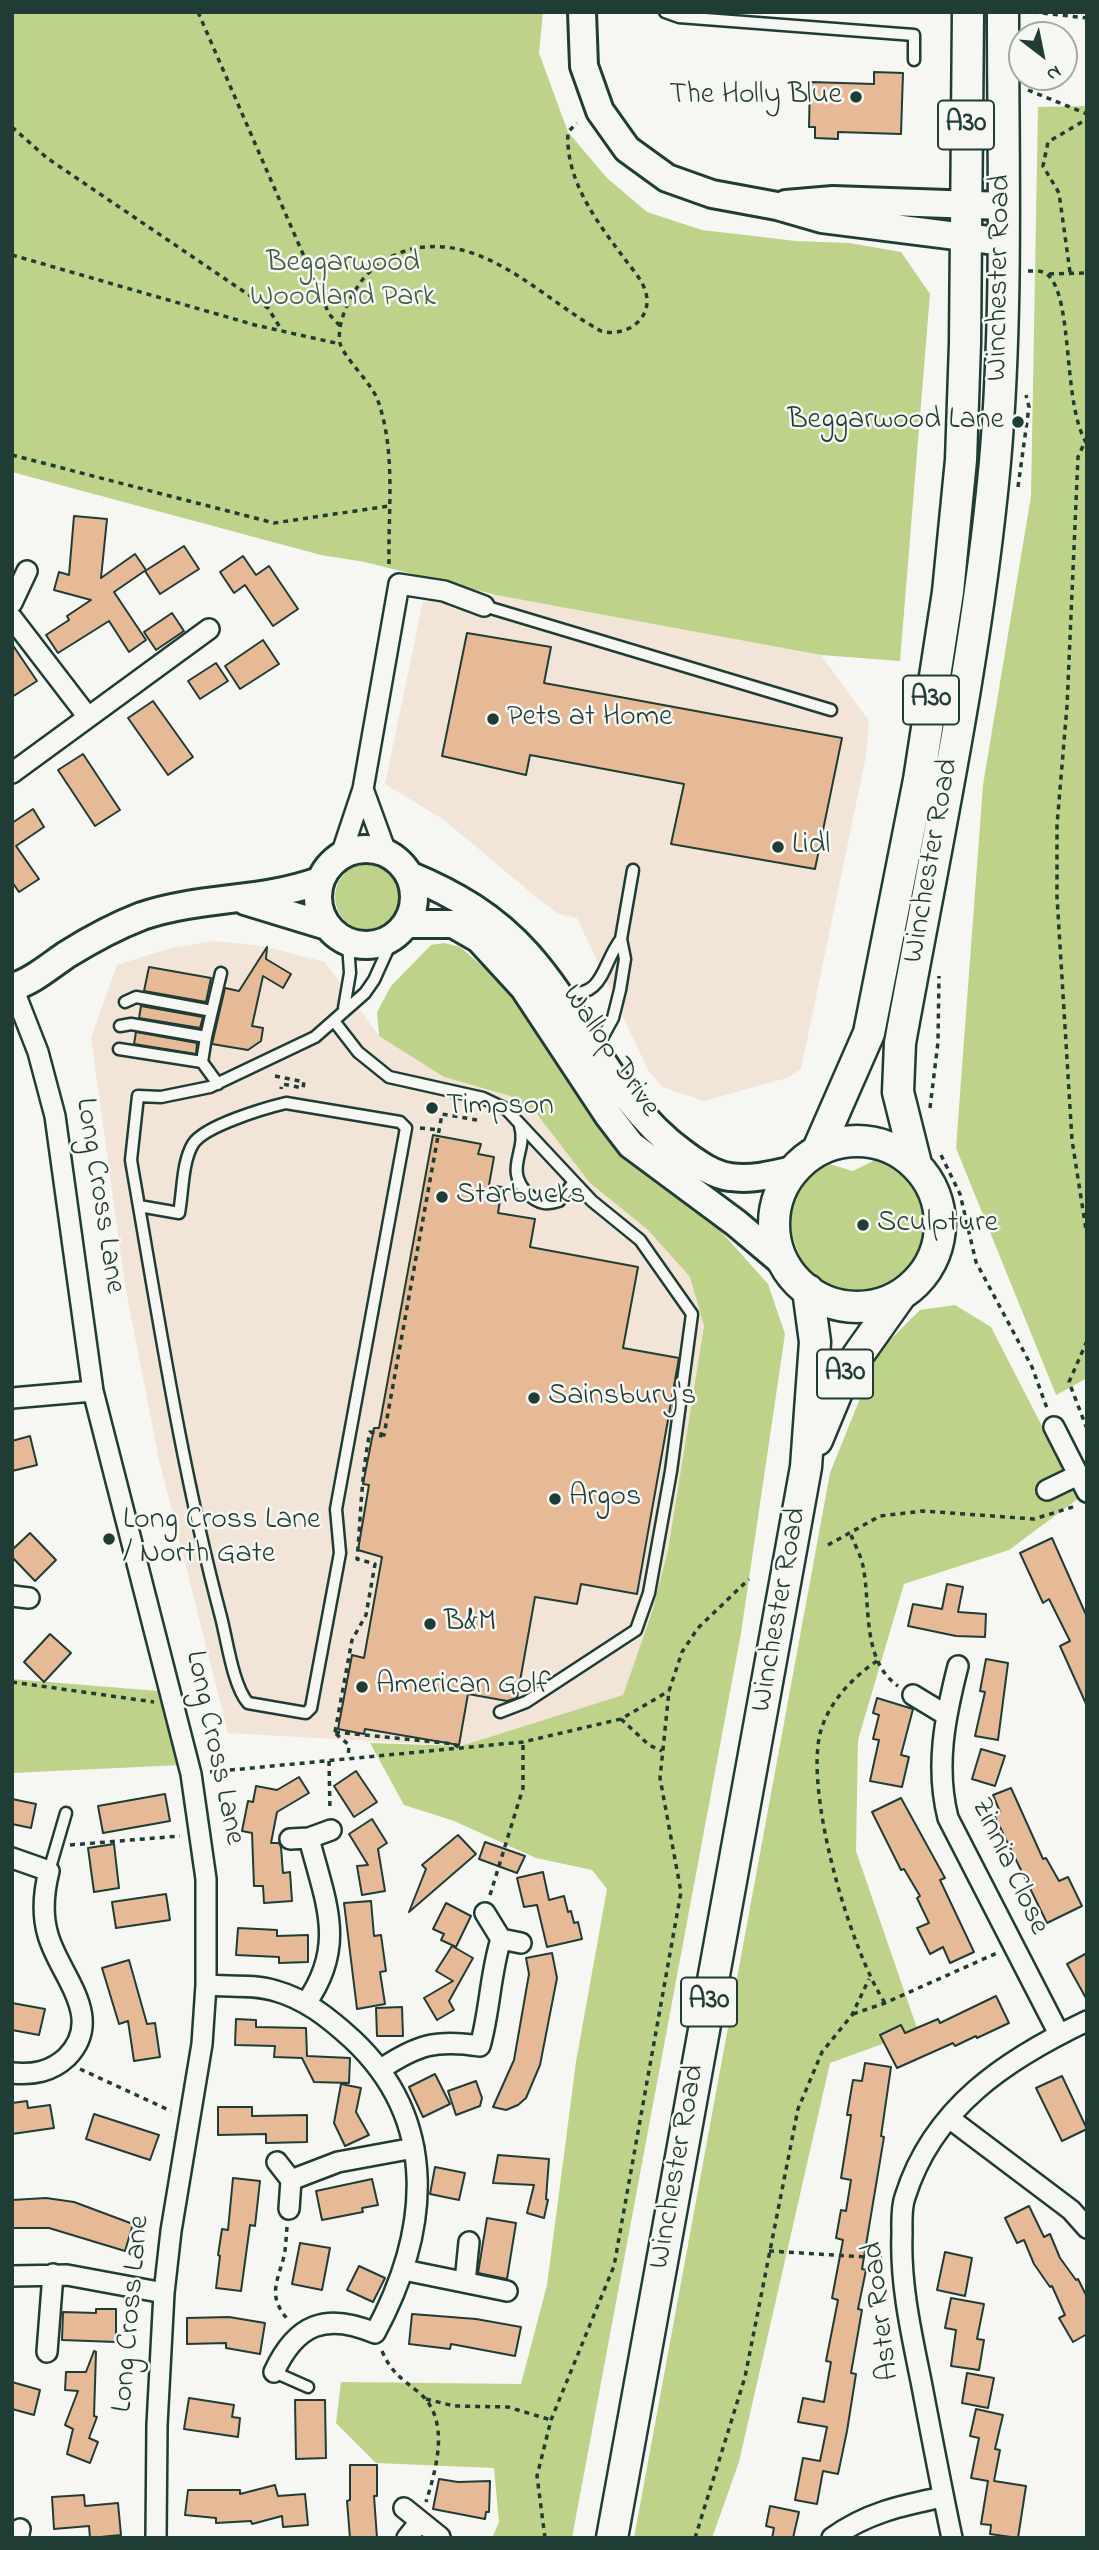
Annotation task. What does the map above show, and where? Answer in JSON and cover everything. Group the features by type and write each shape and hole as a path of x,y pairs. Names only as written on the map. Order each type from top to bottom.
{"main road":[{"name":"Winchester Road","path":"819,1147 869,1033 919,780 948,592 961,460 965,343 964,205 968,12"},
{"name":"Winchester Road","path":"925,1154 898,1093 900,1043 965,688 999,413 1004,242 1003,12"},
{"path":"849,1140 873,1141 896,1149 925,1154 941,1230 925,1271 904,1292 880,1305 851,1309 831,1305 808,1290 787,1266 778,1243 776,1223 781,1194 793,1170 819,1147 849,1140"},
{"name":"Winchester Road","path":"612,2538 807,1466 815,1342 808,1290"},
{"name":"Winchester Road","path":"807,1466 844,1375 904,1292"}],"street":[{"path":"582,12 582,52 587,81 600,111 627,149 654,170 680,184 712,194 777,206 822,219 1004,242"},
{"path":"777,206 807,200 1003,206"},
{"path":"12,603 27,570"},
{"name":"Wallop Drive","path":"320,881 340,858 363,789 398,584 444,591 484,606"},
{"path":"12,618 88,717"},
{"path":"12,773 25,751 88,717 209,629"},
{"name":"Wallop Drive","path":"363,789 386,852 398,860 409,875 446,890 499,926 528,955 641,1117 694,1161 720,1175 747,1178 793,1170"},
{"path":"340,858 365,850 386,852"},
{"path":"399,931 414,899 409,875"},
{"path":"13,988 89,942 140,917 203,900 240,899 298,889 320,881 320,912 327,926"},
{"path":"240,899 327,926 348,943"},
{"name":"Wallop Drive","path":"348,943 366,945 399,931 453,924 485,945 524,988 631,1145 736,1223 787,1266"},
{"name":"Long Cross Lane","path":"13,988 38,1052 55,1116 93,1391 191,1774 206,1878 206,1985 202,2044 164,2293 157,2425 156,2538"},
{"path":"12,1398 93,1391"},
{"path":"1047,1490 1082,1490 1054,1427"},
{"name":"Zinnia Close","path":"958,1666 946,1715 941,1790 948,1818 1059,2034"},
{"path":"913,1695 946,1715"},
{"path":"306,2003 323,1972 331,1922 299,1838 331,1830"},
{"path":"12,1858 49,1871 44,1908 48,1936 75,1992 83,2018 76,2045 63,2061 34,2074 12,2073"},
{"path":"485,1913 501,1939 521,1943"},
{"path":"381,2069 407,2052 428,2044 480,2046 491,2005 495,1959 501,1939"},
{"path":"206,1985 273,1990 306,2003 344,2031 381,2069 407,2122 414,2148 418,2199 412,2240 404,2270 375,2333 336,2323 320,2325 300,2333 284,2351 274,2372"},
{"path":"1059,2034 1087,2021"},
{"name":"Aster Road","path":"952,2538 909,2320 901,2259 903,2200 913,2174 949,2118 977,2087 1001,2067 1059,2034"},
{"path":"949,2118 1071,2210 1087,2228"},
{"path":"291,2180 338,2162 414,2148"},
{"path":"277,2162 291,2180 289,2209"},
{"path":"465,2282 469,2242"},
{"path":"404,2270 507,2291"},
{"path":"47,2352 54,2274"},
{"path":"12,2276 54,2274 164,2293"},
{"path":"832,2538 858,2521 893,2507 943,2497"},
{"path":"404,2508 413,2530 440,2538"}],"lane":[{"path":"665,12 679,17 914,35 914,60"},
{"path":"484,606 831,710"},
{"path":"594,1052 617,1006 625,959 621,939 633,870"},
{"path":"139,1206 179,1213 194,1143 208,1132 286,1103 400,1122 406,1128 335,1520 342,1543 339,1563 311,1708 306,1713 248,1703 243,1698 194,1513 139,1206 131,1160 138,1096 178,1095 218,1084 315,1037 334,1021 344,1008 365,993 399,931"},
{"path":"556,993 582,993 594,987 603,976 608,956 621,939"},
{"path":"344,1008 350,974 348,943"},
{"path":"202,1062 220,973"},
{"path":"125,1002 136,997 212,1011"},
{"path":"334,1021 358,1052 389,1077 496,1102 518,1121 574,1182 649,1250 692,1314 671,1471 649,1593 636,1630 526,1702 500,1712"},
{"path":"120,1026 131,1024 206,1037"},
{"path":"119,1049 202,1062 218,1084"},
{"path":"518,1121 522,1134 516,1158 516,1173 531,1198 550,1204 559,1202 574,1182"},
{"path":"49,1871 66,1813"},
{"path":"274,2372 308,2388"}],"path":[{"path":"198,12 328,314 341,327"},
{"path":"1033,12 1087,18"},
{"path":"1030,91 1087,114"},
{"path":"1070,272 1059,193 1043,166 1048,142 1087,119"},
{"path":"389,564 386,428 377,398 340,344 341,327 357,288 378,264 406,251 434,246 460,248 481,255 601,331 619,333 635,325 646,309 646,290 591,212 579,188 567,149 568,132 577,123"},
{"path":"12,127 47,158 268,308 281,329"},
{"path":"12,255 340,344"},
{"path":"1030,271 1047,274 1087,273"},
{"path":"1047,274 1056,288 1062,314 1073,410 1086,441 1078,457 1067,706 1057,825 1057,897 1072,1140 1087,1236"},
{"path":"1021,483 1029,407 1024,390"},
{"path":"12,455 274,523 389,506"},
{"path":"275,1076 304,1082 303,1088 282,1084 281,1090 303,1094"},
{"path":"335,1732 352,1640 366,1615 375,1564 358,1559 361,1475 370,1432 384,1435 442,1114 477,1121"},
{"path":"925,1154 960,1194 976,1262 1031,1367 1054,1427"},
{"path":"1087,1341 1069,1382 1087,1429"},
{"path":"828,1545 880,1516 901,1513 923,1511 1034,1519 1082,1490"},
{"path":"850,1535 863,1564 877,1661 894,1683 913,1695"},
{"path":"545,2538 537,2476 551,2420 614,2266 681,1892 660,1779 669,1691 682,1653 698,1628 749,1579"},
{"path":"877,1661 857,1675 839,1697 821,1731 818,1774 836,1880 869,1979 884,2003"},
{"path":"12,1682 159,1703"},
{"path":"208,1772 523,1742 621,1719 669,1691"},
{"path":"621,1719 649,1745 662,1751"},
{"path":"335,1732 454,1744 462,1749"},
{"path":"335,1732 349,1745 348,1759"},
{"path":"485,1913 523,1788 523,1742"},
{"path":"329,1761 331,1830"},
{"path":"57,1842 72,1846 180,1836"},
{"path":"852,2015 1012,1946"},
{"path":"695,2538 746,2377 798,2109 822,2052 852,2015 869,1979"},
{"path":"63,2061 189,2119"},
{"path":"289,2209 284,2257 274,2288 280,2311 300,2333"},
{"path":"769,2250 901,2259"},
{"path":"375,2333 385,2357 401,2382 419,2392 435,2414 439,2459 413,2530"},
{"path":"424,2399 454,2406 508,2407 551,2420"}],"shaded area":[{"path":"496,595 821,655 869,721 866,756 801,1069 787,1078 704,1101 662,1087 648,1070 577,918 559,914 444,820 385,784 423,601"},
{"path":"214,941 262,946 325,962 379,1036 444,1077 510,1096 536,1113 590,1183 648,1230 690,1277 704,1326 668,1550 652,1612 623,1695 461,1746 228,1733 159,1460 125,1285 91,1038 117,965 171,948"}],"green space":[{"name":"Beggarwood Woodland Park","path":"12,12 543,12 539,53 568,132 607,178 647,212 702,230 796,241 849,243 901,252 930,294 900,661 821,655 496,595 365,562 321,555 12,472"},
{"path":"1087,106 1087,1378 1056,1395 956,1148 983,785 1031,496 1038,107"},
{"path":"368,864 381,867 391,874 398,884 401,897 398,910 391,920 381,927 368,930 355,927 345,920 338,910 335,897 338,884 345,874 355,867"},
{"path":"444,943 460,947 502,983 544,1042 662,1183 717,1227 768,1284 785,1334 741,1633 572,2538 492,2538 499,2522 494,2468 376,2463 336,2423 341,2382 521,2384 547,2285 576,2062 607,1889 592,1870 536,1858 454,1821 404,1805 370,1743 461,1746 623,1695 652,1612 668,1550 704,1326 690,1277 648,1230 590,1183 536,1113 510,1096 444,1077 379,1036 377,1012 391,986 431,945"},
{"path":"881,1157 909,1172 920,1183 928,1197 934,1226 928,1251 913,1272 892,1287 867,1294 842,1293 819,1281 801,1258 792,1230 794,1204 805,1183 822,1167 829,1164 853,1171"},
{"path":"955,1305 991,1327 1079,1498 1009,1550 904,1584 858,1740 856,1851 918,2031 830,2063 739,2462 712,2538 634,2538 830,1473 879,1351 920,1310"},
{"path":"12,1679 158,1691 181,1765 12,1773"}],"building":[{"name":"The Holly Blue","path":"874,72 903,73 901,134 838,132 838,139 815,138 815,127 809,127 810,82 874,84"},
{"path":"74,516 107,519 101,578 135,554 146,570 114,592 146,640 129,652 109,621 58,653 46,635 69,620 67,616 91,600 54,590 59,572 69,575"},
{"path":"184,546 199,569 160,594 145,571"},
{"path":"243,556 256,575 269,566 298,609 273,626 245,585 234,593 220,572"},
{"path":"172,613 184,631 156,650 144,632"},
{"path":"467,633 551,647 544,683 842,738 815,869 671,844 684,784 530,755 526,775 442,756"},
{"path":"263,640 279,664 240,689 225,666"},
{"path":"12,644 37,681 12,697"},
{"path":"216,663 228,681 200,699 188,681"},
{"path":"153,701 193,757 168,775 128,718"},
{"path":"83,754 120,810 95,826 58,770"},
{"path":"33,809 44,827 16,846 39,879 19,892 12,882 12,823"},
{"path":"267,947 266,959 291,974 283,988 263,976 252,1026 263,1028 261,1041 248,1050 212,1044 225,988 239,991"},
{"path":"149,967 211,978 206,1002 144,991"},
{"path":"141,1006 203,1017 200,1028 139,1018"},
{"path":"136,1032 197,1043 196,1054 134,1044"},
{"name":"Sainsbury's","path":"433,1135 481,1144 478,1154 494,1157 489,1185 502,1187 498,1213 535,1219 530,1247 638,1267 623,1348 679,1358 637,1594 581,1584 577,1604 535,1597 517,1698 507,1701 468,1694 459,1745 365,1729 364,1734 338,1729 352,1655 364,1658 382,1557 358,1550 369,1485 363,1484 374,1428 379,1428"},
{"path":"30,1436 37,1465 12,1471 12,1441"},
{"path":"30,1533 56,1560 35,1581 12,1557 12,1550"},
{"path":"1052,1538 1087,1617 1087,1706 1060,1646 1070,1641 1049,1599 1043,1603 1020,1553"},
{"path":"947,1584 963,1587 958,1612 986,1614 985,1637 956,1636 908,1626 913,1604 942,1609"},
{"path":"50,1634 71,1653 44,1682 24,1662"},
{"path":"986,1659 1008,1663 998,1740 975,1736 985,1692 980,1691"},
{"path":"877,1698 913,1709 901,1755 909,1757 902,1787 870,1781 879,1740 873,1739 879,1715 873,1713"},
{"path":"981,1749 1005,1756 995,1786 972,1779"},
{"path":"356,1771 377,1802 354,1817 334,1786"},
{"path":"299,1777 309,1793 277,1812 271,1843 279,1843 281,1847 283,1873 290,1872 292,1901 264,1903 263,1886 254,1886 252,1833 242,1831 248,1801 253,1802 256,1786 277,1790"},
{"path":"1011,1788 1043,1859 1046,1858 1059,1881 1068,1877 1082,1906 1047,1923 994,1815 1000,1812 993,1795"},
{"path":"165,1794 170,1821 103,1833 98,1806"},
{"path":"901,1798 945,1878 940,1880 974,1952 950,1963 943,1947 930,1954 917,1928 929,1923 917,1898 920,1896 904,1869 901,1870 872,1812"},
{"path":"12,1799 36,1804 31,1828 12,1824"},
{"path":"372,1819 387,1843 378,1849 385,1891 362,1895 357,1866 368,1865 349,1834"},
{"path":"458,1835 476,1854 409,1912 426,1869 422,1865"},
{"path":"485,1842 525,1856 517,1873 479,1859"},
{"path":"114,1844 119,1888 94,1892 88,1848"},
{"path":"543,1872 549,1900 564,1896 568,1912 571,1911 574,1923 578,1922 582,1939 547,1947 537,1905 524,1907 517,1878"},
{"path":"166,1894 170,1920 116,1928 112,1902"},
{"path":"371,1901 374,1936 381,1935 386,1971 380,1972 385,2004 357,2009 344,1903"},
{"path":"446,1903 471,1916 456,1947 441,1940 444,1934 433,1929"},
{"path":"238,1928 277,1930 277,1936 308,1935 308,1962 279,1963 279,1957 236,1955"},
{"path":"452,1946 473,1958 449,2001 454,2010 437,2020 424,1998 453,1981 436,1971"},
{"path":"552,1953 557,1978 540,2065 526,2098 506,2110 493,2107 514,2060 529,1974 526,1958"},
{"path":"1087,1953 1087,2000 1067,1964"},
{"path":"129,1960 147,2024 155,2023 160,2057 134,2061 128,2021 119,2024 102,1968"},
{"path":"996,1996 1009,2023 955,2046 953,2043 897,2068 880,2035 901,2025 905,2033 938,2019 940,2023"},
{"path":"12,2003 45,2009 39,2035 12,2030"},
{"path":"402,2007 403,2036 377,2036 376,2008"},
{"path":"236,2019 256,2020 256,2027 306,2028 307,2056 350,2058 349,2083 314,2082 302,2058 274,2057 275,2046 235,2045"},
{"path":"865,2063 891,2067 881,2136 884,2137 862,2269 866,2270 858,2309 862,2310 851,2373 856,2374 847,2431 838,2474 823,2471 817,2504 795,2500 803,2458 820,2461 827,2427 798,2422 803,2398 824,2402 831,2362 826,2361 838,2300 832,2298 843,2240 836,2238 841,2210 846,2211 851,2180 841,2178 851,2115 847,2115 853,2080 862,2081"},
{"path":"435,2074 450,2104 423,2117 409,2087"},
{"path":"1062,2076 1087,2129 1062,2141 1036,2088"},
{"path":"476,2081 482,2098 480,2106 456,2115 448,2091"},
{"path":"341,2084 361,2088 356,2112 369,2135 345,2146 334,2123"},
{"path":"27,2101 28,2108 50,2105 54,2128 12,2134 12,2103"},
{"path":"218,2107 252,2107 252,2116 307,2115 307,2142 266,2143 266,2134 218,2135"},
{"path":"94,2114 159,2135 150,2160 86,2139"},
{"path":"498,2155 549,2159 548,2200 544,2218 527,2213 534,2185 493,2183"},
{"path":"435,2167 465,2173 459,2200 430,2194"},
{"path":"233,2178 260,2181 255,2226 250,2225 241,2291 216,2288 222,2229 228,2230"},
{"path":"372,2179 378,2205 362,2208 363,2212 322,2220 316,2191"},
{"path":"46,2198 74,2202 133,2224 125,2251 49,2228 12,2228 12,2200"},
{"path":"1029,2206 1044,2237 1050,2234 1060,2258 1076,2280 1078,2279 1087,2297 1087,2334 1073,2342 1059,2318 1065,2315 1052,2286 1050,2287 1034,2264 1024,2240 1017,2243 1005,2218"},
{"path":"487,2218 516,2223 507,2279 478,2273"},
{"path":"300,2243 330,2248 322,2290 292,2284"},
{"path":"945,2252 972,2258 965,2296 937,2290"},
{"path":"359,2266 385,2278 373,2302 347,2290"},
{"path":"951,2298 984,2304 977,2339 984,2340 979,2370 951,2366 956,2330 945,2328"},
{"path":"96,2309 116,2309 116,2342 62,2340 63,2312 96,2313"},
{"path":"412,2314 476,2319 521,2327 515,2356 451,2344 450,2349 409,2344"},
{"path":"229,2317 265,2323 260,2354 226,2348 226,2343 187,2344 187,2318"},
{"path":"94,2351 94,2416 97,2417 89,2438 98,2442 90,2463 67,2454 73,2429 65,2425 78,2391 65,2390 66,2372 86,2372"},
{"path":"967,2373 994,2378 988,2408 962,2403"},
{"path":"12,2382 40,2390 34,2415 12,2409"},
{"path":"189,2398 234,2405 232,2417 240,2418 238,2437 184,2429"},
{"path":"295,2400 325,2400 326,2458 296,2459"},
{"path":"976,2409 1003,2415 995,2449 1000,2450 994,2481 1026,2486 1018,2538 990,2534 991,2525 981,2524 988,2481 971,2478 979,2438 970,2436"},
{"path":"350,2465 377,2465 377,2496 374,2496 377,2538 350,2538 347,2501 350,2500"},
{"path":"439,2479 458,2482 490,2481 489,2512 486,2512 485,2519 433,2509"},
{"path":"275,2485 278,2496 305,2494 308,2525 283,2527 282,2516 252,2524 251,2521 216,2523 216,2518 185,2515 188,2490 240,2490 240,2494"},
{"path":"84,2495 85,2506 118,2503 121,2535 90,2538 89,2526 54,2529 52,2497"},
{"path":"770,2506 799,2512 793,2538 772,2538 774,2528 766,2526"}],"place":[{"name":"The Holly Blue","path":"856,97"},
{"name":"Beggarwood Lane","path":"1018,422"},
{"name":"Pets at Home","path":"493,719"},
{"name":"Lidl","path":"778,847"},
{"name":"Timpson","path":"432,1108"},
{"name":"Starbucks","path":"442,1197"},
{"name":"Sculpture","path":"863,1225"},
{"name":"Sainsbury's","path":"534,1398"},
{"name":"Argos","path":"555,1499"},
{"name":"Long Cross Lane / North Gate","path":"109,1539"},
{"name":"B&M","path":"430,1624"},
{"name":"American Golf","path":"362,1687"}]}
